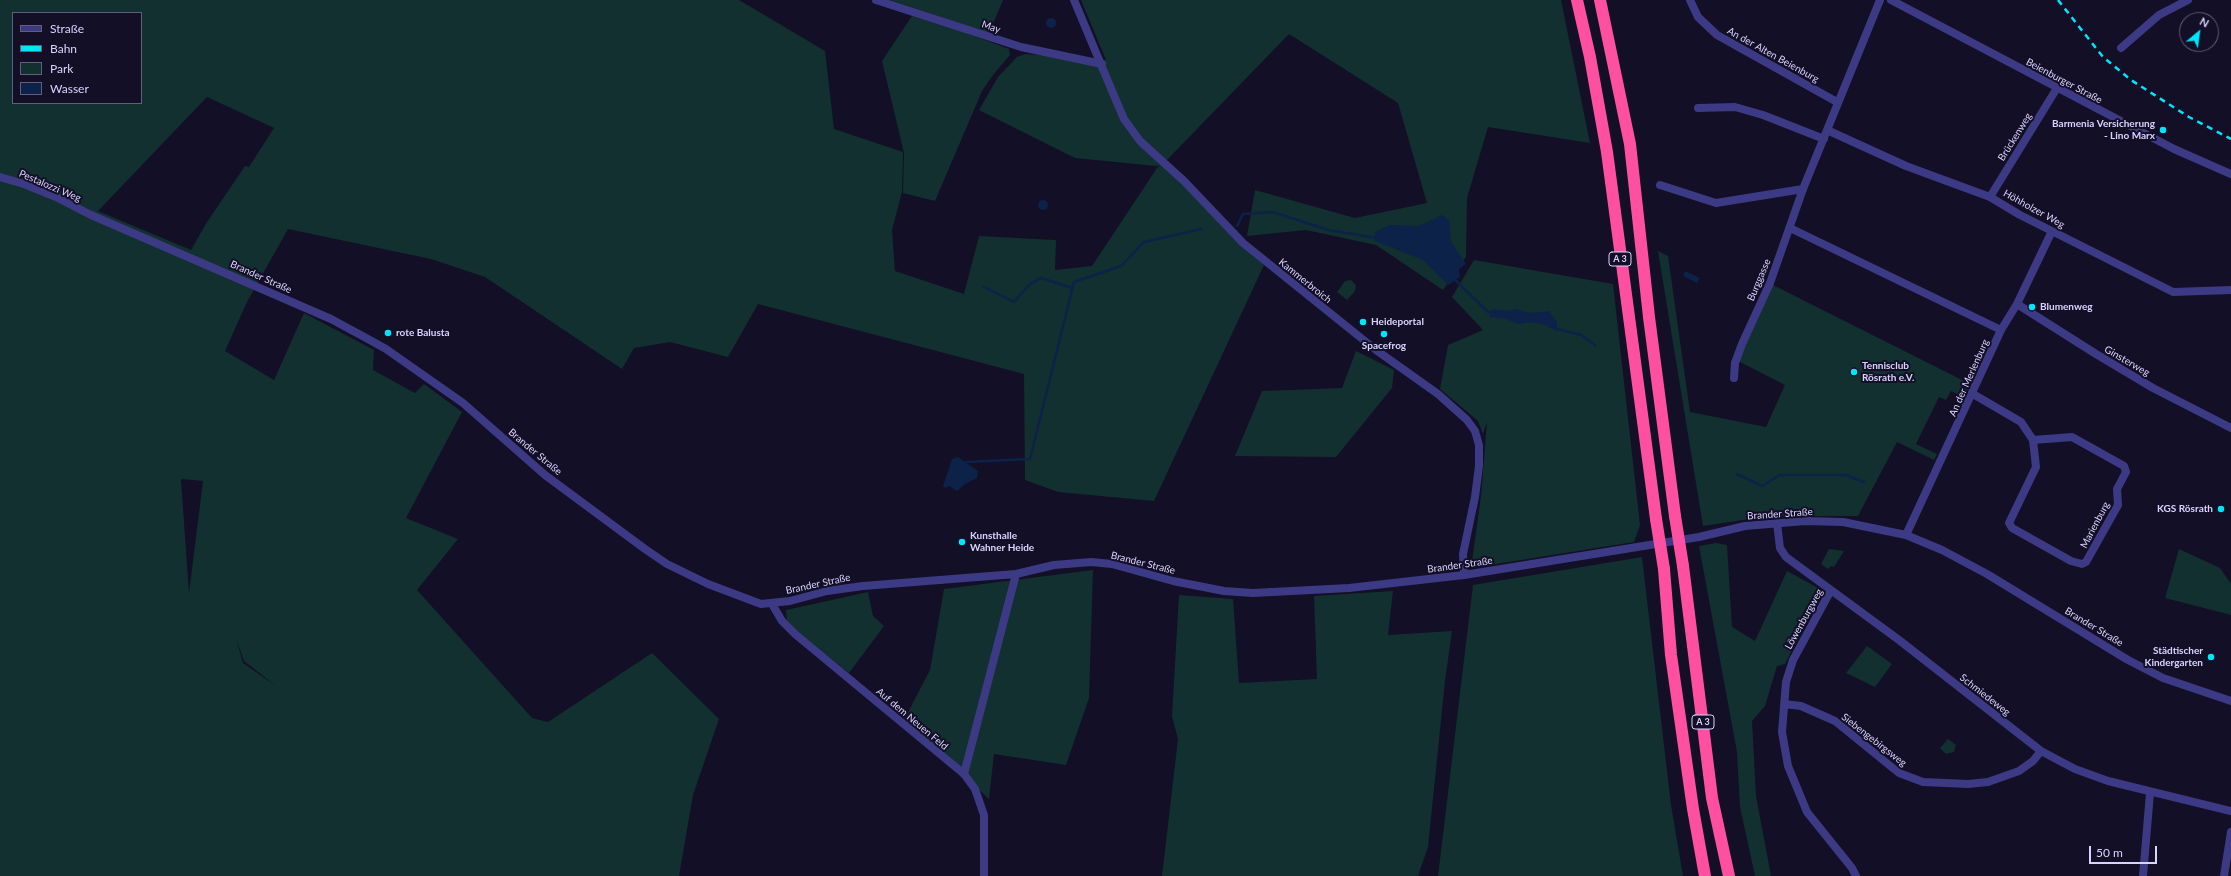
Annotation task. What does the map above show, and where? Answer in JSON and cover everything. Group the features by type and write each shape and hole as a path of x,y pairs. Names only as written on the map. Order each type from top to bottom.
{"highway":[{"name":"A 3","path":"1577,0 1590,57 1607,152 1664,569 1671,655 1693,809 1706,876"},
{"name":"A 3","path":"1600,0 1630,144 1649,317 1683,566 1712,798 1729,876"}],"street":[{"name":"May","path":"876,0 1021,47 1102,64"},
{"name":"Kammerbroich","path":"1074,0 1124,119 1140,141 1184,181 1242,243 1376,350 1438,394 1466,420 1475,431 1479,445 1479,466 1475,497 1463,554 1464,575"},
{"name":"An der Alten Beienburg","path":"1690,0 1698,17 1717,35 1837,102"},
{"name":"Burggasse","path":"1734,378 1735,363 1770,283 1803,189 1837,102 1880,0"},
{"name":"Beienburger Straße","path":"1890,0 2174,149 2231,174"},
{"path":"2122,48 2159,15 2178,3 2188,0"},
{"name":"Brückenweg","path":"1990,197 2057,88"},
{"path":"1698,108 1735,107 1763,115 1824,138"},
{"name":"Höhholzer Weg","path":"1827,130 1906,166 1990,197 2052,231 2173,292 2231,290"},
{"name":"Pestalozzi Weg","path":"0,177 24,184 90,215"},
{"path":"1660,185 1716,203 1803,189"},
{"name":"Brander Straße","path":"90,215 324,316 386,349 463,403 544,475 667,564 730,594 761,604 772,604 863,586 1016,574 1054,565 1091,562 1120,566 1195,586 1253,593 1387,585 1464,575 1699,537 1731,529 1805,521 1842,522 1906,535 1942,550 1987,574 2128,660 2163,678 2231,702"},
{"path":"1790,228 2001,330"},
{"name":"An der Merlenburg","path":"1906,535 1973,394 2001,330 2017,304 2052,231"},
{"name":"Ginsterweg","path":"2017,304 2134,376 2231,428"},
{"name":"Marienburg","path":"1973,394 2021,422 2033,440 2036,467 2009,523 2012,528 2071,561 2082,564 2086,562 2118,505 2117,489 2126,472 2124,466 2072,437 2033,440"},
{"name":"Schmiedeweg","path":"1777,523 1782,552 1790,561 1899,640 2041,751 2092,776 2150,793 2231,811"},
{"path":"964,774 1016,574"},
{"name":"Löwenburgweg","path":"1831,590 1793,660 1786,682 1782,732 1788,766 1797,793 1807,812 1852,868 1856,876"},
{"name":"Auf dem Neuen Feld","path":"772,604 782,622 795,634 964,774 975,789 984,815 984,876"},
{"name":"Siebengebirgsweg","path":"1784,704 1801,706 1835,721 1899,773 1923,782 1968,784 1988,782 2019,771 2032,761 2041,751"},
{"path":"2143,876 2150,793"},
{"path":"2224,876 2231,832"}],"green space":[{"path":"0,0 739,0 825,51 834,129 903,152 902,192 892,230 895,271 964,294 979,236 1056,240 1055,270 1092,266 1160,165 1156,166 1075,158 979,110 998,77 1017,57 1025,54 1106,60 1081,0 1561,0 1590,143 1488,127 1467,198 1466,257 1443,290 1376,245 1306,230 1247,236 1255,190 1355,218 1427,203 1398,103 1289,34 1167,160 1162,163 1240,244 1264,265 1154,501 1058,492 1025,480 1024,374 758,304 728,357 670,342 634,348 622,369 485,277 431,259 288,229 247,302 225,351 274,380 304,313 374,350 373,370 415,393 424,384 462,412 406,518 458,539 417,590 532,718 548,722 652,653 719,719 693,795 679,876 0,876","holes":["207,97 274,128 249,167 245,166 207,222 191,250 98,211","181,480 203,481 189,593","236,638 244,661 276,686 243,663"]},
{"path":"890,0 1003,0 989,33"},
{"path":"912,16 964,32 1009,49 1010,55 982,91 935,201 903,193 904,153 882,61"},
{"path":"1658,251 1668,256 1690,412 1766,427 1785,385 1738,361 1773,285 1970,384 1964,397 1951,391 1946,400 1939,397 1916,444 1937,454 1934,460 1897,442 1858,516 1769,516 1703,526"},
{"path":"1474,260 1613,284 1640,525 1634,542 1471,568 1481,496 1487,422 1483,434 1478,421 1440,389 1448,345 1483,330 1452,297"},
{"path":"1351,280 1356,285 1355,291 1347,300 1337,292 1345,281"},
{"path":"1356,351 1394,370 1392,388 1336,457 1235,456 1262,391 1342,388"},
{"path":"1716,543 1727,545 1732,627 1755,641 1787,571 1820,589 1817,601 1785,664 1777,666 1765,706 1752,721 1756,796 1771,876 1755,876 1740,807 1737,752 1699,546"},
{"path":"1829,549 1844,551 1834,567 1831,566 1828,569 1821,564"},
{"path":"2179,549 2220,568 2231,584 2231,615 2165,598"},
{"path":"1642,557 1671,805 1683,876 1438,876 1473,585"},
{"path":"1093,570 1089,698 1066,765 994,754 989,799 904,720 930,670 944,589"},
{"path":"1393,591 1388,635 1452,631 1445,681 1428,847 1418,876 1162,876 1178,739 1172,716 1179,595 1233,599 1239,683 1317,679 1314,596"},
{"path":"868,592 873,616 884,626 849,673 787,623 786,610"},
{"path":"1867,646 1892,664 1875,687 1846,673"},
{"path":"1948,739 1956,745 1954,752 1946,754 1940,748"}],"water":[{"path":"1049,18 1053,18 1055,19 1055,27 1049,28 1046,25 1046,21"},
{"path":"1041,200 1045,200 1048,205 1045,210 1041,210 1038,207 1038,203"},
{"path":"1442,215 1449,220 1451,242 1466,264 1459,269 1460,277 1448,285 1423,260 1375,241 1375,232 1390,225 1419,226"},
{"path":"1685,271 1700,278 1697,283 1683,276"},
{"path":"1492,309 1507,311 1517,309 1528,313 1549,311 1557,322 1557,331 1543,324 1530,322 1518,324 1506,319 1489,317"},
{"path":"958,457 978,471 977,478 965,484 957,491 949,486 945,488 943,486 952,459"}],"waterway":[{"path":"1237,226 1243,214 1273,212 1328,230 1377,238"},
{"path":"966,462 1030,459 1074,282 1121,266 1144,242 1201,229"},
{"path":"984,287 1014,302 1029,285 1041,278 1072,288"},
{"path":"1453,278 1488,312 1494,313"},
{"path":"1554,328 1581,335 1595,345"},
{"path":"1737,474 1762,486 1780,475 1846,475 1864,482"}],"railway":[{"path":"2058,0 2103,57 2131,80 2189,117 2231,139"}],"place":[{"name":"Barmenia Versicherung - Lino Marx","path":"2163,130"},
{"name":"Blumenweg","path":"2032,307"},
{"name":"Heideportal","path":"1363,322"},
{"name":"rote Balusta","path":"388,333"},
{"name":"Spacefrog","path":"1384,334"},
{"name":"Tennisclub Rösrath e.V.","path":"1854,372"},
{"name":"KGS Rösrath","path":"2221,509"},
{"name":"Kunsthalle Wahner Heide","path":"962,542"},
{"name":"Städtischer Kindergarten","path":"2211,657"}]}
